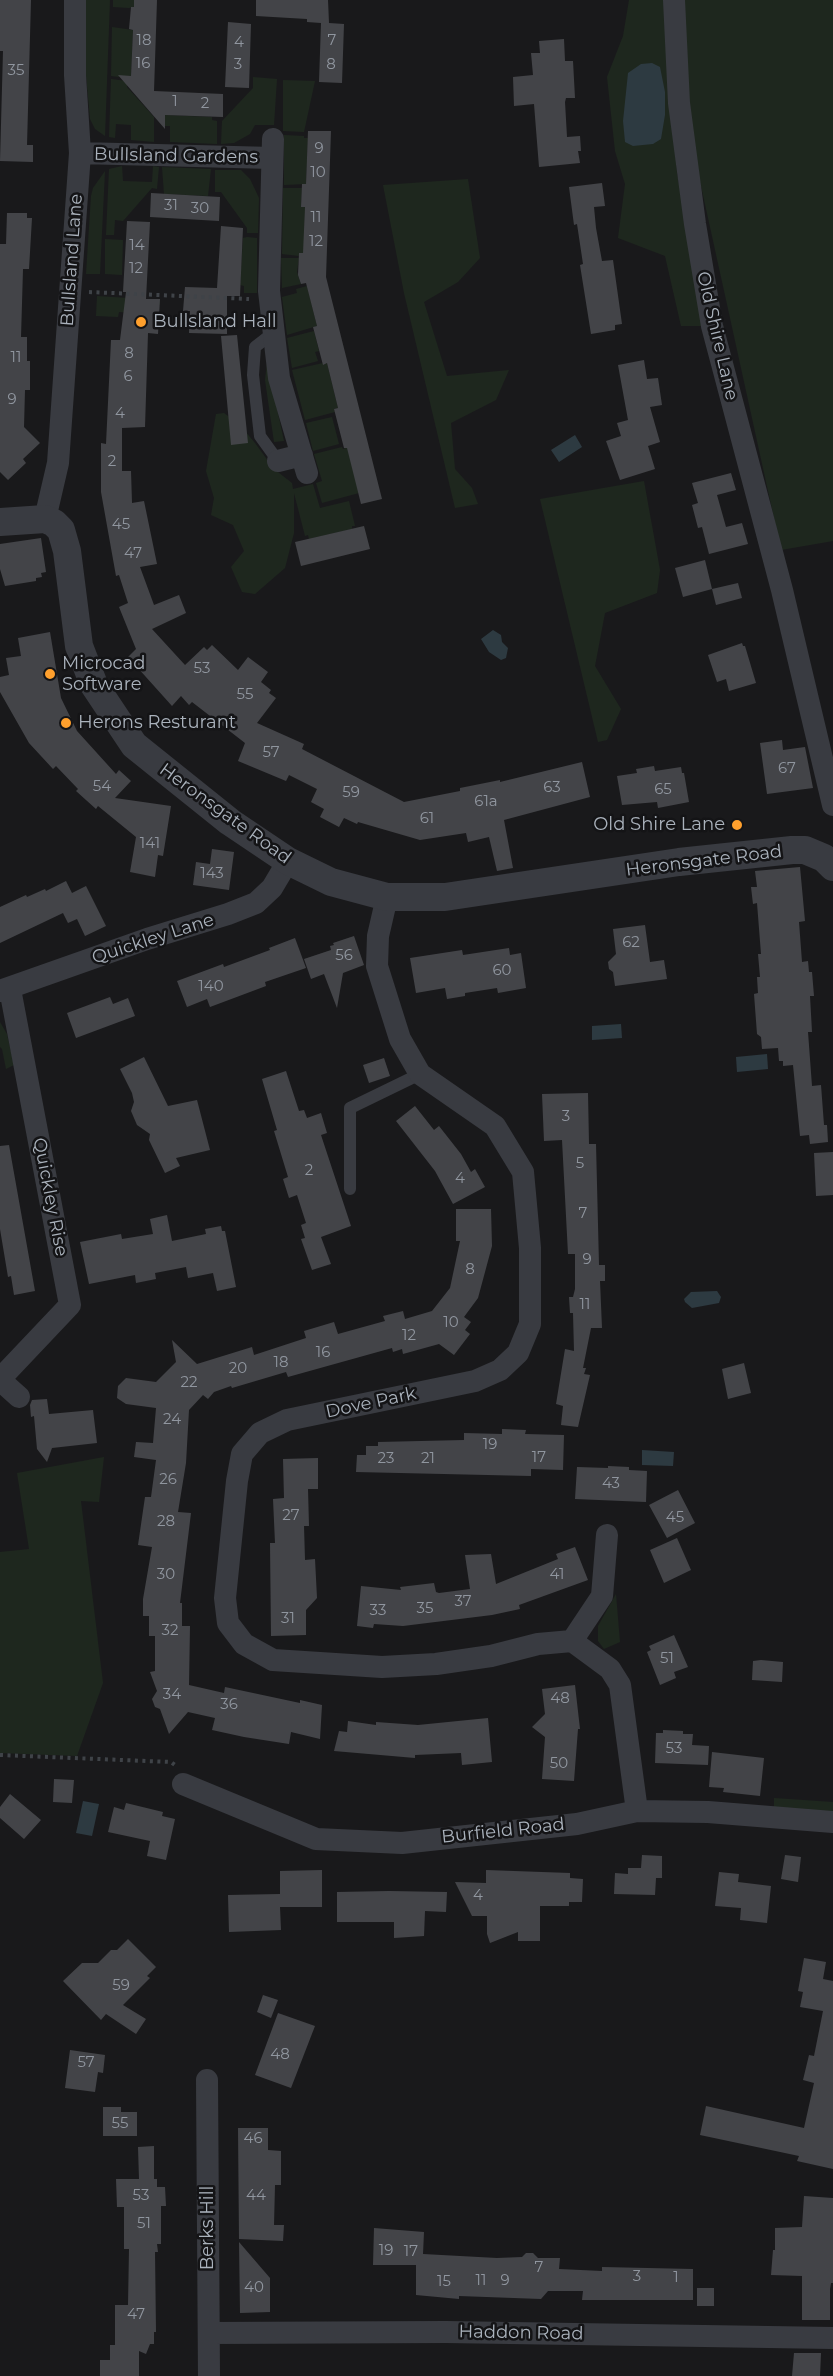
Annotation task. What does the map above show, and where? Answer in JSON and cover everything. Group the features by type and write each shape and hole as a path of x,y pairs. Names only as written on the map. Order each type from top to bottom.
{"street":[{"name":"Bullsland Lane","path":"45,519 58,463 80,153 75,75 75,0"},
{"name":"Old Shire Lane","path":"674,0 679,103 695,224 712,326 782,591 833,805"},
{"name":"Bullsland Gardens","path":"80,153 272,149 270,300 273,333 279,378 304,464 278,461"},
{"path":"0,522 45,519"},
{"name":"Heronsgate Road","path":"45,519 54,523 61,530 67,551 80,645 94,685 134,745 230,822 288,861 331,882 387,897 445,897 679,862 792,850 830,855"},
{"name":"Quickley Lane","path":"5,990 256,903 272,888 288,861"},
{"name":"Dove Park","path":"387,897 378,936 377,966 400,1039 420,1074 495,1126 523,1172 530,1248 530,1324 518,1353 500,1370 475,1381 287,1420 260,1433 242,1454 237,1481 225,1598 228,1623 243,1644 273,1660 382,1667 436,1664 491,1656 538,1644 572,1641"},
{"name":"Quickley Rise","path":"5,990 70,1305 0,1379 19,1397"},
{"path":"607,1535 602,1596 572,1641 610,1669 620,1685 637,1811"},
{"name":"Burfield Road","path":"181,1776 316,1839 402,1843 577,1824 637,1811 708,1812 833,1822"},
{"name":"Berks Hill","path":"207,2079 209,2376"},
{"name":"Haddon Road","path":"209,2333 446,2332 833,2338"}],"lane":[{"path":"273,333 255,347 253,375 260,436 278,461"},
{"path":"350,1189 350,1108 420,1074"}],"path":[{"path":"70,291 270,300"},
{"path":"0,1755 171,1762 181,1776"}],"shaded area":[{"path":"85,0 110,0 105,136 95,129 90,119 84,53"},
{"path":"113,0 134,0 134,7 113,7"},
{"path":"629,0 665,0 677,173 704,326 681,326 665,256 618,238 625,184 615,151 607,77 623,36"},
{"path":"683,0 833,0 833,541 781,550 690,136"},
{"path":"112,27 133,30 131,76 127,78 111,76"},
{"path":"652,63 660,67 665,92 665,115 661,139 653,144 633,146 625,142 623,121 628,73 641,64"},
{"path":"253,77 277,79 274,125 255,125 250,134 234,143 221,144 222,121 253,88"},
{"path":"111,79 127,81 127,87 154,117 154,142 131,140 131,125 116,124 115,138 109,137"},
{"path":"283,80 315,81 304,132 283,131"},
{"path":"165,115 212,117 212,120 217,121 217,144 170,142 170,126 165,126"},
{"path":"284,135 308,138 306,184 284,185"},
{"path":"122,166 123,181 152,182 153,166 159,167 157,189 152,188 123,221 115,220 114,235 106,235 109,169"},
{"path":"162,167 211,169 208,196 164,194"},
{"path":"215,170 241,170 250,179 259,198 258,233 247,233 247,228 221,192 215,192"},
{"path":"105,171 100,274 86,274 91,196 93,188"},
{"path":"468,179 480,258 458,282 424,302 447,376 509,370 496,400 451,423 455,469 472,488 478,504 455,508 404,293 383,185"},
{"path":"283,188 302,188 301,207 305,207 304,253 299,256 282,254"},
{"path":"243,238 257,238 257,293 244,293 244,286 240,285"},
{"path":"105,239 123,240 122,275 105,274"},
{"path":"281,258 299,258 297,272 301,284 282,288"},
{"path":"307,286 317,326 287,335 282,297 297,293 296,289"},
{"path":"97,296 160,300 160,305 136,303 135,313 119,312 118,317 96,316"},
{"path":"314,331 319,351 315,352 318,361 292,368 287,338"},
{"path":"267,362 284,441 274,442 265,380"},
{"path":"323,363 323,365 327,363 338,408 334,409 335,412 305,420 292,370"},
{"path":"224,413 239,424 274,469 292,483 293,489 313,484 320,508 349,501 355,526 352,526 352,529 309,539 308,535 305,536 294,493 294,533 285,568 255,594 242,592 231,567 244,551 233,525 211,515 214,498 206,471 216,414"},
{"path":"332,417 339,444 313,451 306,423"},
{"path":"575,435 582,447 559,462 551,450"},
{"path":"342,447 343,449 348,447 359,493 322,503 316,483 322,481 314,454"},
{"path":"644,481 660,570 657,593 605,613 595,666 621,709 607,740 598,742 540,499"},
{"path":"493,630 501,635 502,642 508,648 506,658 501,660 489,652 481,639"},
{"path":"0,1022 7,1034 14,1065 6,1069 0,1047"},
{"path":"621,1024 622,1038 592,1040 592,1026"},
{"path":"767,1054 768,1069 737,1072 736,1057"},
{"path":"717,1291 721,1297 719,1303 692,1308 684,1299 691,1292"},
{"path":"642,1450 674,1452 673,1466 642,1465"},
{"path":"104,1457 99,1502 81,1501 103,1683 77,1756 0,1753 0,1552 29,1549 17,1473"},
{"path":"616,1594 620,1642 604,1649 598,1641 598,1626"},
{"path":"774,1798 833,1802 833,1814 774,1810"},
{"path":"83,1801 99,1804 92,1836 76,1833"}],"building":[{"path":"0,0 31,0 27,145 33,145 33,162 0,161 3,51 0,51"},
{"path":"134,0 157,0 154,91 223,94 223,117 165,115 165,129 118,75 131,76 133,30 129,29"},
{"path":"256,0 328,0 329,23 344,24 342,83 319,82 321,23 307,22 307,19 256,16"},
{"path":"228,22 251,24 249,88 225,87"},
{"path":"564,39 565,61 573,61 575,98 566,98 565,102 567,137 580,136 581,151 578,151 580,163 539,167 534,104 514,106 513,77 533,75 531,53 540,53 539,41"},
{"path":"308,131 331,131 326,277 382,499 361,504 347,448 344,448 334,409 338,408 327,363 323,365 313,327 317,326 306,283 301,284 298,275 299,253 303,253 305,207 301,207 302,184 306,184"},
{"path":"602,183 605,206 594,207 596,228 602,261 613,260 622,324 615,325 615,330 591,334 580,265 583,264 577,224 574,225 569,187"},
{"path":"151,193 220,197 219,221 150,217"},
{"path":"7,213 27,213 27,218 32,218 29,269 23,269 21,337 27,337 27,361 30,361 30,390 25,390 24,427 40,443 23,459 26,463 8,480 0,472 0,244 6,244"},
{"path":"127,221 150,222 146,299 160,299 158,334 148,333 145,427 122,428 122,471 131,471 132,503 144,501 157,564 140,567 154,605 179,595 186,613 152,629 185,665 204,647 207,650 212,645 238,670 248,657 268,672 261,682 271,690 269,693 276,698 257,723 304,744 302,749 404,802 582,762 590,797 504,820 513,868 497,871 489,837 468,842 466,833 420,840 358,822 357,824 344,818 339,827 320,817 324,809 311,802 317,789 289,775 286,781 238,761 245,743 192,702 189,705 181,696 172,706 128,657 136,649 119,607 128,603 119,575 116,576 101,492 101,443 106,444 111,340 120,340 126,292 123,292"},
{"path":"221,226 243,228 240,296 227,296 227,334 189,333 190,311 183,311 185,287 217,288"},
{"path":"237,335 248,443 231,445 221,336"},
{"path":"644,360 647,379 658,378 662,405 650,407 660,442 648,446 655,469 620,480 606,441 621,436 617,423 628,420 618,365"},
{"path":"731,473 736,490 717,495 726,527 742,523 748,544 709,554 702,527 698,528 692,505 698,503 692,483"},
{"path":"364,526 370,549 301,566 295,542"},
{"path":"41,538 46,572 41,573 42,577 36,578 36,581 5,586 0,569 0,544"},
{"path":"705,560 712,589 683,597 675,568"},
{"path":"738,583 742,598 716,605 712,589"},
{"path":"50,632 61,698 77,731 116,774 119,770 131,781 115,798 171,806 163,856 158,855 155,877 130,872 136,837 98,806 96,809 76,791 78,789 56,766 53,769 29,743 0,692 0,677 9,675 6,658 21,656 18,638"},
{"path":"742,643 745,646 756,683 729,691 726,679 717,682 708,655"},
{"path":"782,740 783,750 805,747 813,788 767,794 760,743"},
{"path":"654,766 655,771 681,767 689,802 658,808 657,802 622,805 617,776 637,773 636,769"},
{"path":"212,849 234,852 229,890 193,885 196,862 210,864"},
{"path":"800,867 805,921 799,922 802,962 808,961 809,972 812,972 814,996 810,996 812,1032 808,1032 812,1086 821,1085 824,1125 827,1125 828,1142 810,1144 809,1135 800,1136 793,1065 783,1066 783,1061 779,1061 778,1048 762,1049 761,1037 757,1034 754,994 758,993 757,977 760,977 758,954 761,954 757,903 753,904 751,887 757,887 755,871"},
{"path":"66,881 72,893 86,886 106,926 85,936 77,919 68,923 63,913 0,943 0,907 26,895 27,897 45,889 46,891"},
{"path":"645,925 650,962 664,960 667,979 615,986 613,972 609,969 608,962 616,954 613,929"},
{"path":"354,936 364,965 343,973 337,1008 324,974 311,979 304,959 331,950 330,946 334,945 333,943"},
{"path":"295,938 306,968 265,982 266,986 210,1007 207,999 187,1007 177,981 223,964 224,967"},
{"path":"509,948 510,955 521,953 526,988 498,993 497,988 465,993 465,996 447,999 445,988 416,993 410,958 462,950 463,955"},
{"path":"110,997 113,1004 128,998 135,1016 76,1038 67,1013"},
{"path":"144,1057 168,1106 197,1100 210,1150 176,1158 180,1166 165,1173 149,1140 150,1134 137,1125 131,1111 134,1102 132,1093 120,1069"},
{"path":"384,1058 390,1076 369,1083 363,1065"},
{"path":"286,1071 299,1111 304,1110 307,1118 321,1113 327,1133 321,1135 351,1226 321,1237 331,1264 312,1270 301,1239 305,1238 301,1225 306,1223 297,1195 289,1198 283,1179 288,1177 262,1079"},
{"path":"588,1093 589,1144 596,1144 599,1265 605,1265 605,1281 600,1281 602,1328 591,1328 583,1368 586,1368 584,1374 590,1375 578,1427 561,1425 563,1406 556,1404 565,1349 574,1351 573,1313 570,1313 569,1297 573,1297 575,1289 575,1254 568,1254 562,1140 544,1141 542,1094"},
{"path":"415,1106 434,1130 439,1126 461,1154 471,1172 475,1169 485,1187 453,1204 435,1171 396,1121"},
{"path":"9,1145 35,1291 14,1295 11,1276 8,1277 0,1229 0,1146"},
{"path":"833,1152 833,1195 816,1196 814,1153"},
{"path":"456,1209 491,1209 492,1246 478,1298 464,1317 471,1322 465,1330 470,1334 454,1355 439,1344 403,1354 402,1349 393,1352 392,1348 288,1377 286,1372 232,1388 231,1386 214,1392 208,1399 203,1395 189,1410 186,1463 178,1512 191,1513 180,1603 182,1603 182,1626 190,1626 189,1685 224,1693 225,1687 300,1703 300,1700 322,1705 320,1739 291,1732 289,1744 244,1737 212,1730 215,1718 188,1712 169,1734 160,1709 155,1707 152,1699 157,1691 150,1672 155,1671 155,1636 149,1636 149,1616 143,1616 143,1599 152,1547 138,1545 145,1497 151,1497 156,1460 134,1457 136,1442 153,1443 156,1408 126,1404 117,1398 118,1386 126,1378 156,1382 176,1362 172,1340 197,1364 252,1347 254,1355 306,1338 304,1331 334,1322 338,1334 385,1321 383,1316 403,1311 405,1319 432,1311 450,1288 460,1241 456,1241"},
{"path":"167,1215 172,1241 206,1234 205,1229 221,1226 222,1231 225,1231 236,1287 217,1291 213,1273 188,1278 186,1267 155,1273 156,1279 136,1283 135,1275 89,1284 80,1242 121,1234 122,1239 153,1234 150,1219"},
{"path":"744,1363 751,1393 728,1399 722,1369"},
{"path":"47,1399 49,1414 93,1410 97,1443 52,1448 47,1462 37,1449 34,1416 31,1417 30,1405 32,1400"},
{"path":"502,1429 526,1430 525,1434 564,1435 563,1470 531,1469 531,1476 356,1472 357,1455 366,1455 366,1446 378,1446 378,1442 464,1440 464,1433 502,1434"},
{"path":"318,1458 318,1489 308,1489 309,1526 304,1526 305,1560 315,1559 317,1598 306,1610 306,1635 271,1636 270,1543 275,1543 273,1499 284,1498 283,1459"},
{"path":"608,1466 647,1471 646,1502 575,1499 577,1467 608,1468"},
{"path":"678,1490 695,1523 667,1538 649,1505"},
{"path":"677,1538 691,1570 664,1583 650,1550"},
{"path":"575,1547 588,1580 519,1605 520,1609 492,1615 403,1626 374,1624 373,1628 357,1626 361,1586 401,1590 400,1587 434,1583 436,1592 439,1593 470,1589 465,1555 491,1554 496,1584 558,1559 556,1554"},
{"path":"674,1635 688,1667 674,1672 676,1678 660,1685 647,1652 651,1650 649,1646"},
{"path":"753,1661 783,1662 782,1682 752,1680"},
{"path":"575,1685 580,1729 578,1729 574,1781 542,1779 545,1737 532,1727 545,1714 542,1689"},
{"path":"488,1718 492,1762 462,1765 461,1753 415,1755 415,1758 334,1751 339,1731 347,1732 348,1721 376,1725 376,1722 418,1725"},
{"path":"663,1730 693,1734 692,1745 709,1746 708,1765 655,1763 656,1733 663,1733"},
{"path":"712,1752 764,1758 760,1796 723,1792 724,1788 709,1787"},
{"path":"54,1779 74,1780 72,1803 53,1802"},
{"path":"10,1794 41,1820 24,1839 0,1818 0,1807"},
{"path":"126,1803 163,1812 162,1816 175,1819 166,1860 147,1856 150,1841 108,1832 114,1807 124,1810"},
{"path":"642,1855 662,1856 662,1878 656,1878 655,1895 614,1894 615,1873 628,1874 628,1868 641,1868"},
{"path":"785,1855 801,1857 798,1882 781,1879"},
{"path":"322,1870 322,1907 280,1907 281,1930 229,1932 228,1895 280,1894 280,1871"},
{"path":"486,1870 570,1873 570,1878 583,1879 582,1902 569,1902 569,1906 540,1906 540,1941 518,1941 518,1932 490,1943 487,1934 487,1916 472,1916 455,1882 486,1883"},
{"path":"719,1872 739,1874 738,1882 771,1886 767,1923 740,1920 741,1908 715,1906"},
{"path":"337,1892 447,1892 446,1912 425,1911 424,1936 394,1938 394,1922 337,1922"},
{"path":"128,1939 156,1967 147,1976 150,1978 123,2005 146,2019 136,2034 106,2014 101,2020 63,1981 82,1963 98,1963 111,1950 117,1950"},
{"path":"804,1958 826,1962 823,1979 833,1981 833,2169 797,2161 799,2156 700,2135 706,2106 804,2128 814,2083 803,2080 809,2055 814,2056 823,2011 800,2007 803,1992 798,1991"},
{"path":"263,1995 278,2000 271,2018 257,2012"},
{"path":"278,2013 315,2026 291,2088 255,2075"},
{"path":"70,2050 105,2055 103,2073 98,2072 95,2092 65,2088"},
{"path":"103,2107 121,2107 121,2112 137,2112 137,2136 103,2136"},
{"path":"238,2128 268,2128 268,2150 281,2151 281,2185 275,2185 274,2225 284,2225 283,2241 239,2239"},
{"path":"154,2146 154,2179 157,2179 157,2187 165,2187 166,2206 161,2206 161,2244 157,2244 158,2252 155,2252 156,2332 154,2332 154,2344 150,2344 146,2354 139,2351 139,2376 100,2376 100,2360 110,2360 110,2345 115,2345 115,2305 128,2305 129,2249 124,2249 124,2207 117,2207 116,2179 139,2179 138,2147"},
{"path":"804,2196 833,2198 833,2283 830,2289 830,2320 802,2320 802,2276 771,2275 773,2250 775,2250 775,2228 802,2227"},
{"path":"374,2228 424,2232 423,2254 497,2258 522,2257 526,2253 533,2253 538,2258 560,2258 559,2269 602,2271 602,2267 693,2269 693,2300 582,2300 583,2291 548,2291 541,2299 459,2296 459,2299 416,2295 416,2265 373,2265"},
{"path":"239,2242 270,2278 270,2312 240,2313"},
{"path":"697,2288 714,2288 714,2306 697,2306"},
{"path":"794,2353 821,2353 820,2376 792,2376"}],"place":[{"name":"Bullsland Hall","path":"141,322"},
{"name":"Microcad Software","path":"50,674"},
{"name":"Herons Resturant","path":"66,723"},
{"name":"Old Shire Lane","path":"737,825"}]}
